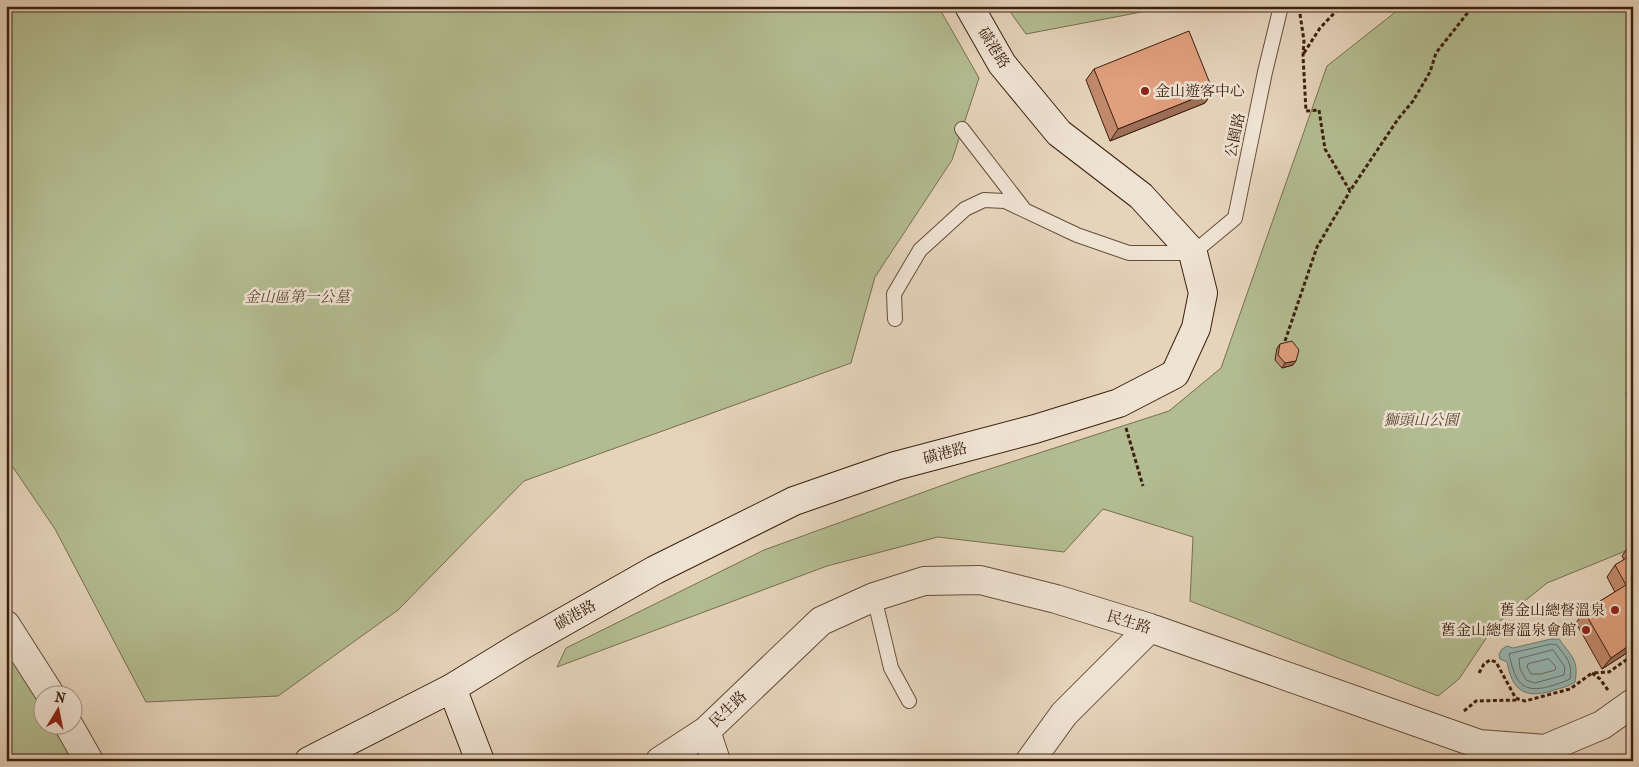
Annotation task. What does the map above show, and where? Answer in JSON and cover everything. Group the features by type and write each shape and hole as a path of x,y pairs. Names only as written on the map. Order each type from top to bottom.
{"street":[{"name":"磺港路","path":"309,761 452,688 519,647 655,570 794,501 895,466 1035,429 1119,403 1175,374 1196,328 1203,293 1193,253 1142,196 1059,133 1002,64 969,6"},
{"name":"民生路","path":"660,761 706,731 820,621 874,598 924,581 980,580 1056,599 1150,628 1479,744 1543,755 1602,726 1633,703"},
{"path":"6,625 44,684"},
{"path":"1030,761 1064,714 1150,628"},
{"path":"452,688 480,761"},
{"path":"706,731 716,761"},
{"path":"74,734 89,761"}],"lane":[{"name":"公園路","path":"1193,253 1235,218 1265,72 1281,6"},
{"path":"962,129 1025,210"},
{"path":"895,319 894,294 920,250 965,208 984,200 1005,200 1078,235 1130,253 1193,253"},
{"path":"874,598 891,668 909,701"}],"path":[{"path":"1303,56 1320,28 1341,6"},
{"path":"1285,340 1317,247 1350,191 1398,119 1413,101 1430,72 1436,53 1472,6"},
{"path":"1300,8 1304,41 1306,111 1319,110 1325,149 1350,191"},
{"path":"1119,403 1142,486"},
{"path":"1479,672 1484,664 1490,660 1496,662 1515,697 1525,701 1570,689 1592,674 1609,672 1633,655"},
{"path":"1592,674 1608,688"},
{"path":"1462,713 1476,702 1520,700"}],"green space":[{"name":"金山區第一公墓","path":"6,6 938,6 979,78 952,160 875,277 851,363 524,481 398,610 278,696 146,702 55,529 6,457"},
{"path":"1006,6 1173,6 1026,34"},
{"name":"獅頭山公園","path":"1403,6 1633,6 1633,386 1625,394 1633,398 1633,548 1547,583 1495,625 1459,679 1438,696 1190,601 1193,537 1103,509 1064,552 938,537 827,566 557,667 566,648 764,550 968,476 1169,411 1221,368 1327,66"},
{"path":"6,649 32,690 32,734 60,734 78,761 6,761"}],"water":[{"path":"1551,639 1559,639 1571,655 1576,669 1575,682 1542,693 1527,693 1521,690 1512,679 1507,662 1500,659 1499,654 1507,646 1513,648"}],"building":[{"name":"金山遊客中心","path":"1189,31 1213,91 1118,129 1094,69"},
{"path":"1292,341 1299,350 1296,361 1285,363 1278,355 1280,344"},
{"name":"舊金山總督溫泉","path":"1633,554 1633,643 1611,658 1584,611 1626,585 1615,565"}],"place":[{"name":"金山遊客中心","path":"1145,91"},
{"name":"舊金山總督溫泉","path":"1615,610"},
{"name":"舊金山總督溫泉會館","path":"1586,630"}]}
